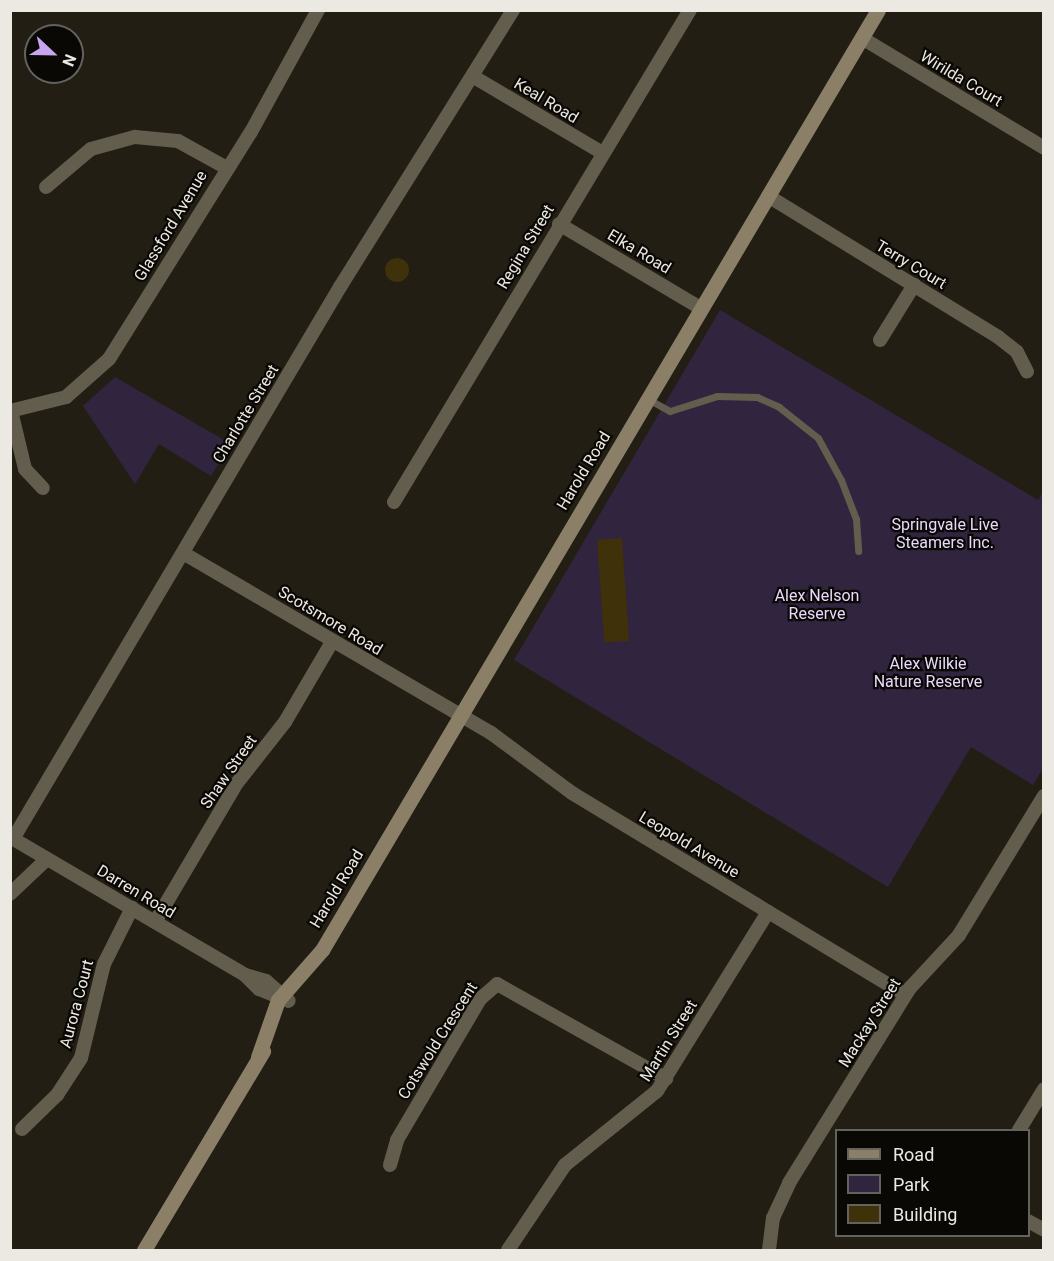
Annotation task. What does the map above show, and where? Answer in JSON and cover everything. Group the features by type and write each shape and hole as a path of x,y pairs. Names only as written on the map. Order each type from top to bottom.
{"street":[{"name":"Glassford Avenue","path":"11,411 55,402 99,370 227,168 318,10"},
{"name":"Charlotte Street","path":"12,838 340,287 474,77 513,10"},
{"name":"Regina Street","path":"394,502 559,224 690,10"},
{"name":"Harold Road","path":"144,1251 258,1057 278,1034 283,998 310,980 322,950 878,10"},
{"name":"Wirilda Court","path":"862,38 1044,148"},
{"name":"Keal Road","path":"474,77 602,153"},
{"path":"46,187 90,149 135,136 178,141 227,168"},
{"name":"Terry Court","path":"768,196 1008,344 1027,372"},
{"name":"Elka Road","path":"559,224 702,309"},
{"path":"880,340 914,285"},
{"path":"11,411 25,469 43,488"},
{"name":"Scotsmore Road","path":"183,553 460,717"},
{"name":"Shaw Street","path":"155,922 237,783 285,722 333,642"},
{"name":"Leopold Avenue","path":"460,717 504,741 572,793 905,995"},
{"name":"Mackay Street","path":"769,1251 782,1195 905,995 959,935 1038,819 1044,796"},
{"name":"Darren Road","path":"12,838 283,998"},
{"path":"10,894 47,859"},
{"name":"Aurora Court","path":"22,1129 57,1095 81,1058 104,964 132,908"},
{"name":"Martin Street","path":"508,1251 565,1166 628,1119 666,1079 768,912"},
{"name":"Cotswold Crescent","path":"390,1165 397,1140 480,999 498,984 666,1079"},
{"path":"1020,1129 1044,1089"},
{"path":"1030,1222 1044,1230"}],"lane":[{"path":"648,399 670,411 717,396 757,397 779,407 818,438 841,480 856,519 858,551"}],"green space":[{"name":"Alex Nelson Reserve","path":"720,310 1038,500 1043,492 1043,768 1033,785 971,747 888,887 514,660"},
{"path":"115,377 231,444 211,476 159,444 135,484 83,406"}],"building":[{"path":"392,258 402,258 409,265 409,275 402,282 392,282 385,275 385,265"},
{"path":"622,538 629,641 604,642 597,540"}],"park label":[{"name":"Springvale Live Steamers Inc.","path":"945,534"},
{"name":"Alex Wilkie Nature Reserve","path":"928,673"}]}
